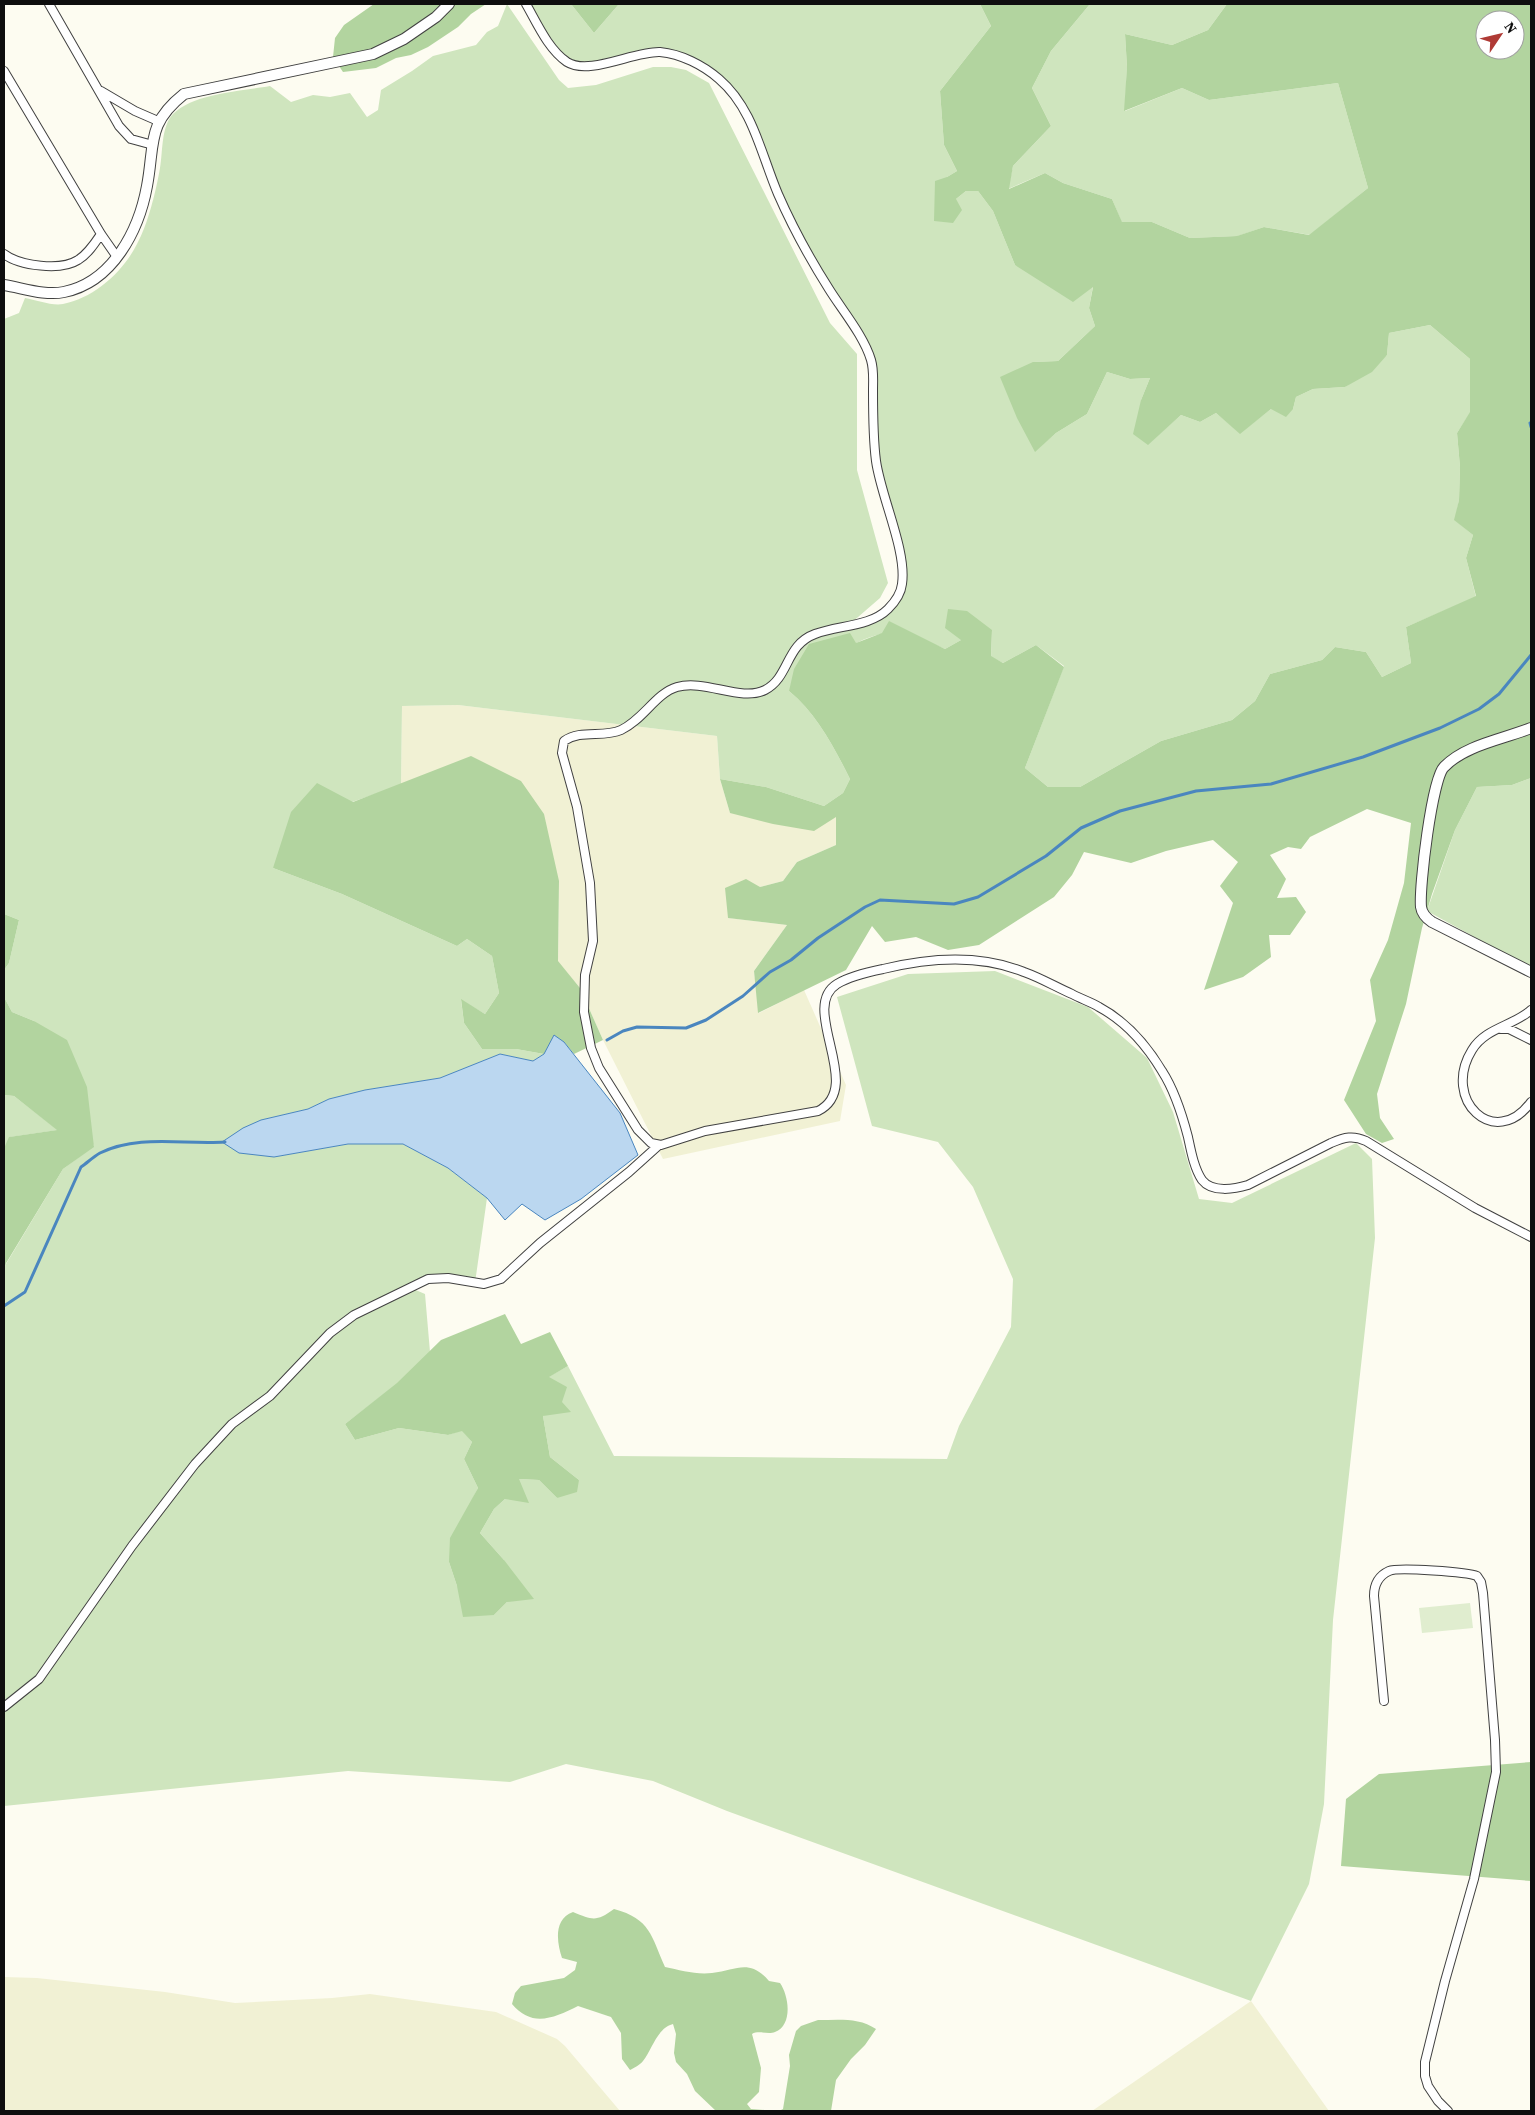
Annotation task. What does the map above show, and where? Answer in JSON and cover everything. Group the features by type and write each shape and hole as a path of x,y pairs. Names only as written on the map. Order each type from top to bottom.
{"street":[{"path":"49,4 122,131 131,139 153,145"},
{"path":"4,285 49,293 64,292 87,283 100,275 117,257 134,231 142,211 158,122 171,104 184,94 373,54 404,39 436,17 449,4"},
{"path":"526,4 556,53 570,64 584,66 643,53 658,52 680,55 717,77 735,95 749,118 779,195 817,269 866,347 873,372 876,462 883,497 902,563 900,592 887,610 875,618 813,634 802,640 790,654 781,675 767,689 758,693 743,693 714,687 677,687 663,694 637,721 619,731 576,735 564,741 562,753 578,807 590,883 593,941 585,975 584,1012 591,1048 599,1068 638,1130 650,1143 659,1145"},
{"path":"4,71 101,234 117,257"},
{"path":"99,90 158,122"},
{"path":"4,254 14,260 38,265 54,266 66,264 77,260 92,246 101,234"},
{"path":"1531,728 1467,752 1442,769 1435,788 1422,880 1421,905 1424,916 1432,922 1531,972"},
{"path":"4,1707 39,1679 132,1546 195,1464 232,1424 270,1396 330,1333 354,1315 428,1279 448,1278 484,1284 501,1279 540,1243 629,1172 659,1145 705,1132 806,1114 818,1111 828,1105 834,1088 835,1064 826,1027 824,1006 829,991 836,984 877,970 935,960 988,962 1024,971 1098,1006 1128,1028 1163,1071 1173,1091 1198,1172 1207,1185 1214,1188 1237,1188 1248,1185 1331,1143 1355,1136 1475,1208 1531,1238"},
{"path":"1531,1010 1515,1022 1499,1028 1482,1038 1472,1049 1466,1062 1463,1080 1466,1100 1476,1114 1496,1121 1504,1122 1520,1114 1531,1102"},
{"path":"1499,1028 1509,1029 1531,1040"},
{"path":"1384,1701 1374,1596 1375,1585 1378,1580 1383,1575 1396,1569 1462,1573 1477,1576 1481,1582 1483,1593 1496,1772 1474,1879 1445,1981 1425,2062 1425,2076 1428,2086 1438,2101 1448,2111"}],"green space":[{"path":"374,4 486,4 471,14 458,27 428,47 411,55 396,58 376,68 343,72 333,57 335,38 344,25"},
{"path":"507,4 559,80 568,88 596,85 653,67 671,67 686,70 709,83 830,323 857,354 857,470 888,583 880,598 850,624 875,618 900,592 902,563 876,462 871,362 817,269 735,95 699,65 658,52 584,66 556,53 526,4 571,4 594,33 619,4 980,4 991,26 940,91 944,145 957,171 947,177 956,199 966,191 978,191 993,211 1015,265 1093,286 1089,308 1095,326 1058,361 1033,362 1035,451 1056,433 1087,414 1107,372 1130,379 1150,378 1141,400 1148,444 1181,415 1200,422 1216,413 1240,433 1271,409 1293,409 1296,397 1313,389 1345,387 1387,355 1389,333 1430,325 1470,359 1470,413 1457,433 1460,467 1459,500 1455,520 1473,535 1466,558 1476,597 1406,627 1411,663 1382,677 1366,652 1335,647 1322,660 1270,674 1255,701 1232,720 1161,741 1080,787 1048,787 1025,768 1064,666 1036,645 1003,663 991,657 992,630 961,640 945,649 922,640 896,634 881,634 869,637 845,650 789,691 816,721 831,743 850,779 843,793 824,806 766,787 720,779 717,736 458,705 402,706 401,785 352,802 273,868 342,894 457,946 467,939 492,956 499,993 485,1014 461,1000 464,1023 482,1049 516,1049 544,1054 533,1061 500,1054 440,1078 365,1090 329,1099 308,1109 261,1120 274,1157 348,1144 403,1144 448,1168 487,1198 475,1283 438,1278 411,1288 425,1294 430,1352 397,1384 345,1424 355,1440 399,1428 448,1435 462,1430 472,1442 464,1459 478,1488 449,1562 457,1586 494,1615 507,1602 504,1560 480,1533 494,1509 505,1499 519,1479 539,1480 557,1498 579,1480 550,1457 543,1416 562,1402 548,1377 568,1366 614,1456 947,1459 959,1426 1011,1327 1013,1279 973,1187 938,1142 872,1126 837,997 908,974 995,971 1088,1007 1147,1058 1173,1112 1199,1199 1232,1203 1356,1143 1372,1159 1375,1238 1333,1620 1324,1804 1309,1884 1251,2001 727,1811 653,1781 566,1764 510,1782 348,1771 4,1806 4,1264 6,1264 63,1169 94,1146 34,1021 12,1012 4,997 4,970 9,963 19,920 4,914 4,319 19,313 25,298 49,304 63,304 75,301 96,290 116,274 131,254 141,236 154,197 166,126 173,114 182,107 206,97 270,86 291,102 313,95 330,97 350,93 367,117 378,110 381,90 433,56 476,45 487,32 498,26"},
{"path":"571,4 619,4 594,33"},
{"path":"980,4 1090,4 1051,51 1032,88 1051,126 1013,166 1009,189 1045,173 1063,183 1112,199 1122,222 1152,222 1190,238 1237,236 1264,227 1309,235 1368,188 1338,83 1209,100 1182,88 1124,111 1127,67 1125,34 1172,45 1208,30 1227,4 1531,4 1531,778 1512,785 1477,787 1455,830 1432,894 1422,928 1406,1004 1377,1094 1380,1118 1394,1139 1382,1143 1366,1134 1344,1100 1376,1021 1370,980 1388,940 1404,883 1411,823 1367,809 1310,837 1301,849 1288,847 1270,855 1286,879 1277,898 1296,897 1306,912 1290,935 1269,935 1271,957 1243,977 1204,990 1233,903 1220,886 1238,862 1213,840 1166,851 1131,863 1084,852 1072,875 1054,897 979,945 948,950 916,937 885,942 872,926 846,970 758,1013 754,971 787,925 728,918 725,888 746,879 760,887 783,881 797,862 836,845 836,817 814,831 773,824 730,813 720,779 766,787 824,806 843,793 850,779 838,755 808,710 789,691 794,669 809,644 850,633 856,643 882,633 889,621 945,649 961,640 945,628 948,609 967,611 992,630 991,656 1003,663 1036,645 1064,667 1025,768 1048,787 1080,787 1161,741 1232,720 1255,701 1270,674 1322,660 1335,647 1366,652 1382,677 1411,663 1406,627 1476,596 1466,558 1473,535 1454,520 1459,500 1460,467 1457,433 1470,412 1470,359 1430,325 1389,333 1387,355 1372,372 1345,387 1313,389 1296,397 1293,409 1286,417 1271,409 1240,434 1216,413 1200,422 1181,415 1148,445 1133,434 1141,400 1150,378 1130,379 1107,372 1087,414 1056,433 1035,452 1017,418 1000,377 1033,362 1058,361 1095,326 1089,308 1093,287 1073,302 1015,265 993,211 978,191 966,191 956,199 962,210 953,223 934,221 935,181 957,171 944,145 940,91 991,26"},
{"path":"1090,4 1227,4 1208,30 1172,45 1125,34 1127,67 1125,111 1182,88 1209,100 1338,83 1368,188 1310,235 1264,227 1238,236 1190,238 1152,222 1122,223 1112,199 1063,183 1045,173 1008,189 1013,166 1051,126 1032,88 1051,51"},
{"path":"458,705 717,736 720,779 730,813 836,816 836,845 797,862 783,881 760,887 729,918 787,925 754,971 759,1013 804,990 846,1085 840,1121 663,1159 603,1040 580,988 558,962 559,881 401,785 402,706"},
{"path":"471,756 521,781 544,814 559,881 558,961 580,988 603,1040 574,1054 564,1042 544,1054 516,1049 482,1049 464,1023 461,999 485,1014 499,993 492,956 467,939 457,946 342,894 273,868 291,812 317,783 353,802"},
{"path":"1531,778 1531,968 1427,911 1455,830 1477,787 1512,785"},
{"path":"4,914 19,920 9,963 4,970"},
{"path":"4,997 12,1012 34,1021 67,1040 87,1087 94,1147 63,1169 5,1265 4,1148 9,1137 57,1130 14,1096 4,1095"},
{"path":"4,1095 14,1096 58,1130 10,1137 4,1148"},
{"path":"505,1314 521,1344 550,1332 568,1366 549,1377 567,1387 562,1402 571,1412 543,1416 550,1457 579,1480 577,1492 557,1498 539,1480 519,1479 529,1503 505,1499 494,1509 480,1533 534,1599 507,1602 494,1615 463,1617 457,1586 449,1562 450,1538 478,1488 464,1459 472,1442 462,1431 448,1435 399,1428 355,1440 345,1424 397,1383 441,1340"},
{"path":"1470,1603 1473,1628 1422,1633 1419,1608"},
{"path":"1531,1762 1531,1881 1341,1866 1346,1799 1379,1774"},
{"path":"614,1909 636,1918 643,1924 648,1930 665,1967 688,1972 706,1973 742,1967 755,1970 769,1981 780,1983 786,1995 787,2017 781,2028 775,2032 752,2034 761,2068 759,2092 747,2104 751,2109 777,2111 716,2111 695,2091 687,2074 676,2062 674,2053 676,2034 673,2024 663,2030 642,2062 630,2070 622,2059 621,2033 611,2017 578,2006 552,2017 544,2019 535,2018 527,2016 512,2004 515,1993 521,1986 564,1978 575,1970 577,1962 562,1958 558,1939 559,1926 567,1915 573,1912 585,1917 598,1918"},
{"path":"4,1977 37,1978 165,1992 235,2003 370,1994 496,2012 557,2039 620,2111 4,2111"},
{"path":"1251,2001 1329,2111 1092,2111"},
{"path":"818,2020 855,2021 876,2029 836,2080 831,2111 779,2111 783,2109 790,2066 789,2055 796,2031 801,2026"}],"water":[{"path":"554,1035 564,1042 620,1113 638,1155 581,1199 545,1220 522,1204 505,1220 487,1198 448,1168 403,1144 348,1144 274,1157 239,1153 222,1142 243,1128 261,1120 308,1109 329,1099 365,1090 440,1078 500,1054 533,1061 544,1054"}],"waterway":[{"path":"1530,423 1531,427"},
{"path":"607,1040 623,1031 637,1027 686,1028 706,1020 743,996 770,972 791,960 818,938 865,907 880,900 954,904 978,897 1046,856 1081,828 1120,811 1196,791 1271,784 1363,757 1440,728 1479,709 1499,694 1531,655"},
{"path":"4,1306 25,1292 81,1167 95,1156 115,1147 146,1142 225,1142"}]}
